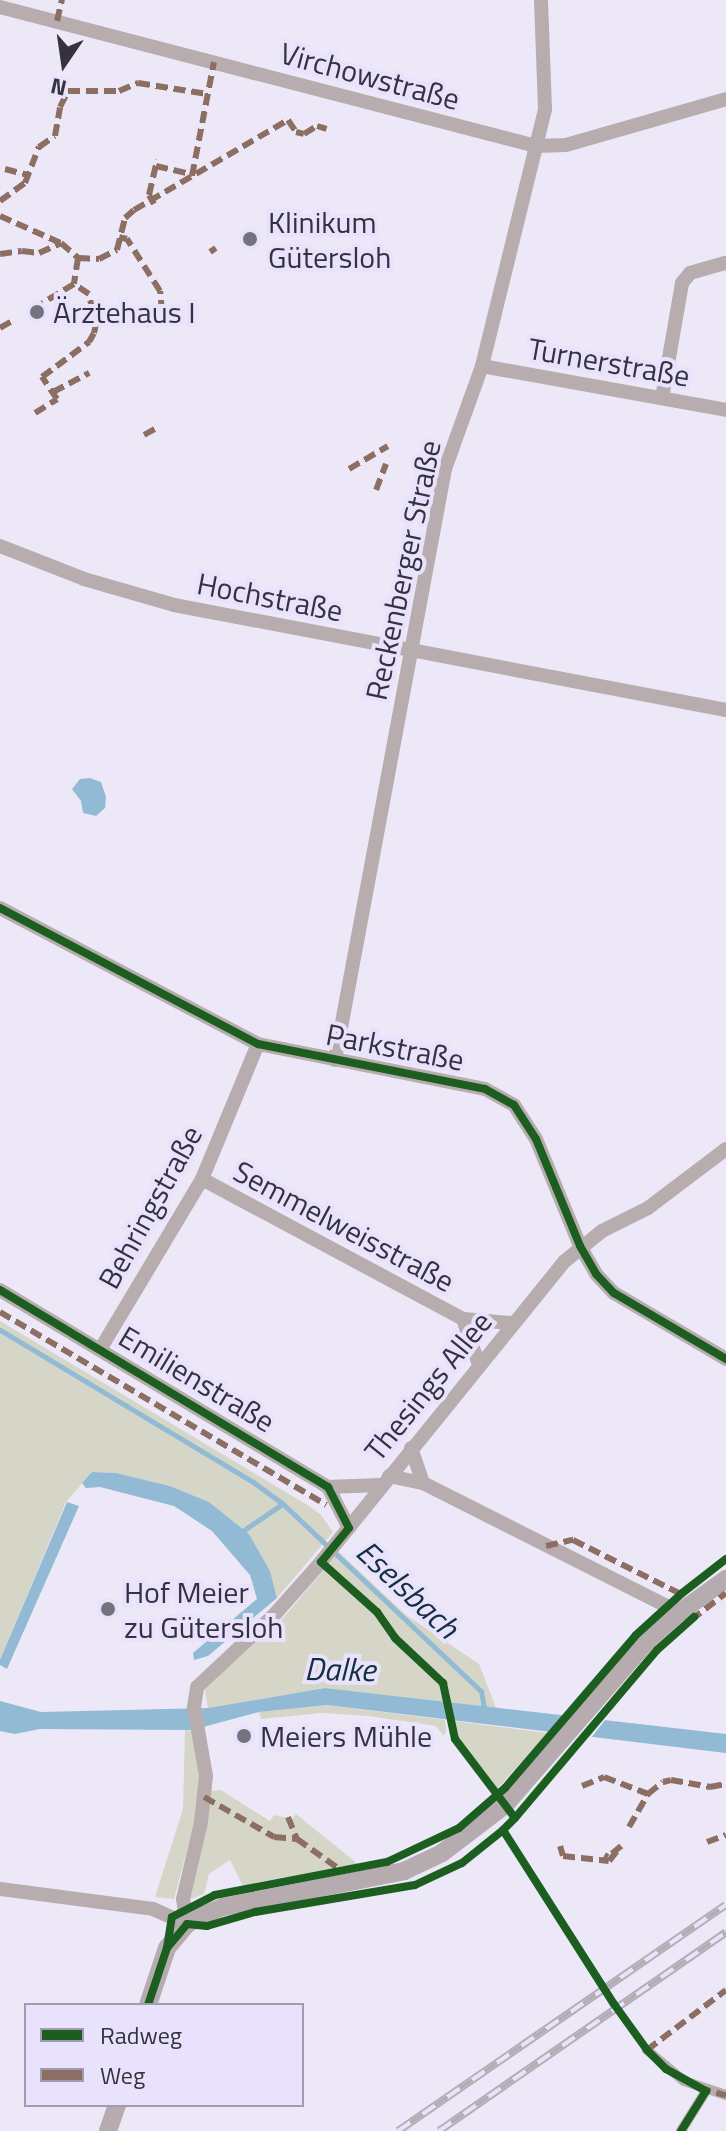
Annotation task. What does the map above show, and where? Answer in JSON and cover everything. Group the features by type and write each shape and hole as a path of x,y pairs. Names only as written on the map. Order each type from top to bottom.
{"main road":[{"path":"149,2003 167,1948 187,1924 223,1907 404,1871 442,1853 505,1805 564,1742 646,1642 676,1615 726,1579"},
{"path":"112,2130 117,2107"},
{"path":"112,2130 125,2107"}],"street":[{"name":"Reckenberger Straße","path":"335,1060 445,469 482,366 545,109 541,0"},
{"name":"Virchowstraße","path":"0,7 536,146 566,145 726,99"},
{"path":"662,398 682,283 690,273 726,263"},
{"name":"Turnerstraße","path":"482,366 726,410"},
{"name":"Hochstraße","path":"0,546 84,579 159,601 726,710"},
{"name":"Parkstraße","path":"0,908 258,1044 485,1089 514,1105 536,1139 580,1246 596,1274 614,1293 726,1359"},
{"name":"Behringstraße","path":"101,1348 202,1179 258,1044"},
{"name":"Thesings Allee","path":"187,1924 183,1899 201,1822 206,1776 194,1707 197,1687 275,1614 332,1549 511,1323 580,1246 648,1208 726,1149"},
{"name":"Semmelweisstraße","path":"202,1179 463,1319 511,1323"},
{"name":"Emilienstraße","path":"0,1290 328,1487"},
{"name":"Semmelweisstraße","path":"463,1319 479,1365"},
{"path":"411,1448 423,1483"},
{"path":"349,1528 328,1487 385,1481 423,1483 667,1606 676,1615"},
{"path":"0,1889 153,1909 187,1924"},
{"path":"647,2050 666,2069 706,2091 726,2095"},
{"path":"681,2131 706,2091"}],"shaded area":[{"path":"0,1321 309,1506 321,1515 333,1532 277,1598 270,1571 249,1534 209,1502 170,1486 116,1473 92,1472 66,1502 0,1660"},
{"path":"339,1552 405,1614 479,1664 496,1708 325,1688 208,1708 204,1684 283,1618"},
{"path":"327,1705 445,1720 446,1731 444,1736 436,1726 369,1716 322,1713 261,1719 259,1712"},
{"path":"454,1721 547,1733 497,1789 455,1735"},
{"path":"185,1730 193,1731 200,1785 198,1807 174,1899 155,1897 183,1809"},
{"path":"221,1790 270,1821 274,1815 292,1819 296,1814 358,1864 243,1886 230,1860 209,1874 204,1894 188,1900 211,1791"}],"water":[{"path":"90,778 101,782 106,797 105,808 96,816 83,813 81,801 72,789 80,779"},
{"path":"92,1472 116,1473 170,1486 209,1502 249,1534 270,1571 277,1598 208,1656 194,1660 193,1653 257,1599 250,1575 212,1531 174,1506 100,1487 86,1488 82,1483"},
{"path":"67,1502 79,1506 7,1669 0,1665 0,1660"},
{"path":"325,1688 726,1734 726,1753 327,1705 259,1712 192,1730 40,1729 15,1734 0,1731 0,1701 41,1712 208,1708"}],"pier":[{"path":"564,1714 605,1720 587,1743 546,1737"}],"waterway":[{"name":"Eselsbach","path":"0,1330 253,1482 282,1503 481,1691 485,1713"},
{"path":"241,1532 282,1504"}],"railway":[{"path":"398,2131 726,1905"},
{"path":"439,2131 726,1932"}],"marked path":[{"path":"57,21 62,0"},
{"path":"192,176 214,62"},
{"path":"0,201 25,183 39,147 55,136 60,107 68,91 119,91 138,83 207,94"},
{"path":"78,258 99,259 117,250 125,218 134,210 288,120 296,132 304,134 317,126 327,129"},
{"path":"154,204 149,195 157,160"},
{"path":"156,166 192,174"},
{"path":"5,169 27,175"},
{"path":"0,216 61,243 78,258 74,284 42,303"},
{"path":"98,316 118,316 146,324 156,320 162,312 160,291 127,239 119,237"},
{"path":"0,254 22,251 39,253 61,243"},
{"path":"210,252 216,248"},
{"path":"35,413 57,399 42,377 89,342 94,333 98,316 93,312 89,294 74,284"},
{"path":"0,328 12,321"},
{"path":"53,392 89,373"},
{"path":"144,435 155,429"},
{"path":"349,469 388,446"},
{"path":"376,490 386,464"},
{"path":"0,1312 326,1505"},
{"path":"546,1546 573,1540 681,1594"},
{"path":"691,1620 726,1593"},
{"path":"582,1786 604,1777 648,1794"},
{"path":"629,1827 648,1794 663,1782 671,1780 710,1787 726,1784"},
{"path":"204,1797 274,1837 297,1839 342,1871"},
{"path":"288,1817 297,1839"},
{"path":"707,1842 726,1835"},
{"path":"560,1846 563,1856 609,1861 621,1846 608,1857 604,1855"},
{"path":"647,2050 726,1990"},
{"path":"699,2088 726,2095"}],"cycle path":[{"path":"0,908 258,1044 485,1089 514,1105 536,1139 580,1246 596,1274 614,1293 726,1359"},
{"path":"0,1290 328,1487 349,1528 321,1562 377,1612 395,1638 443,1683 455,1739 515,1818 503,1830 614,2004 647,2050 666,2069 706,2091 681,2131"},
{"path":"167,1948 172,1917 215,1895 387,1862 459,1828 505,1788 636,1635 726,1559"},
{"path":"515,1818 657,1650 694,1617"},
{"path":"149,2003 167,1948 187,1924 207,1926 255,1912 415,1885 462,1863 503,1830"}],"place":[{"name":"Klinikum Gütersloh","path":"250,239"},
{"name":"Ärztehaus I","path":"37,312"},
{"name":"Hof Meier zu Gütersloh","path":"108,1609"},
{"name":"Meiers Mühle","path":"244,1736"}],"water label":[{"name":"Dalke","path":"340,1669"}]}
